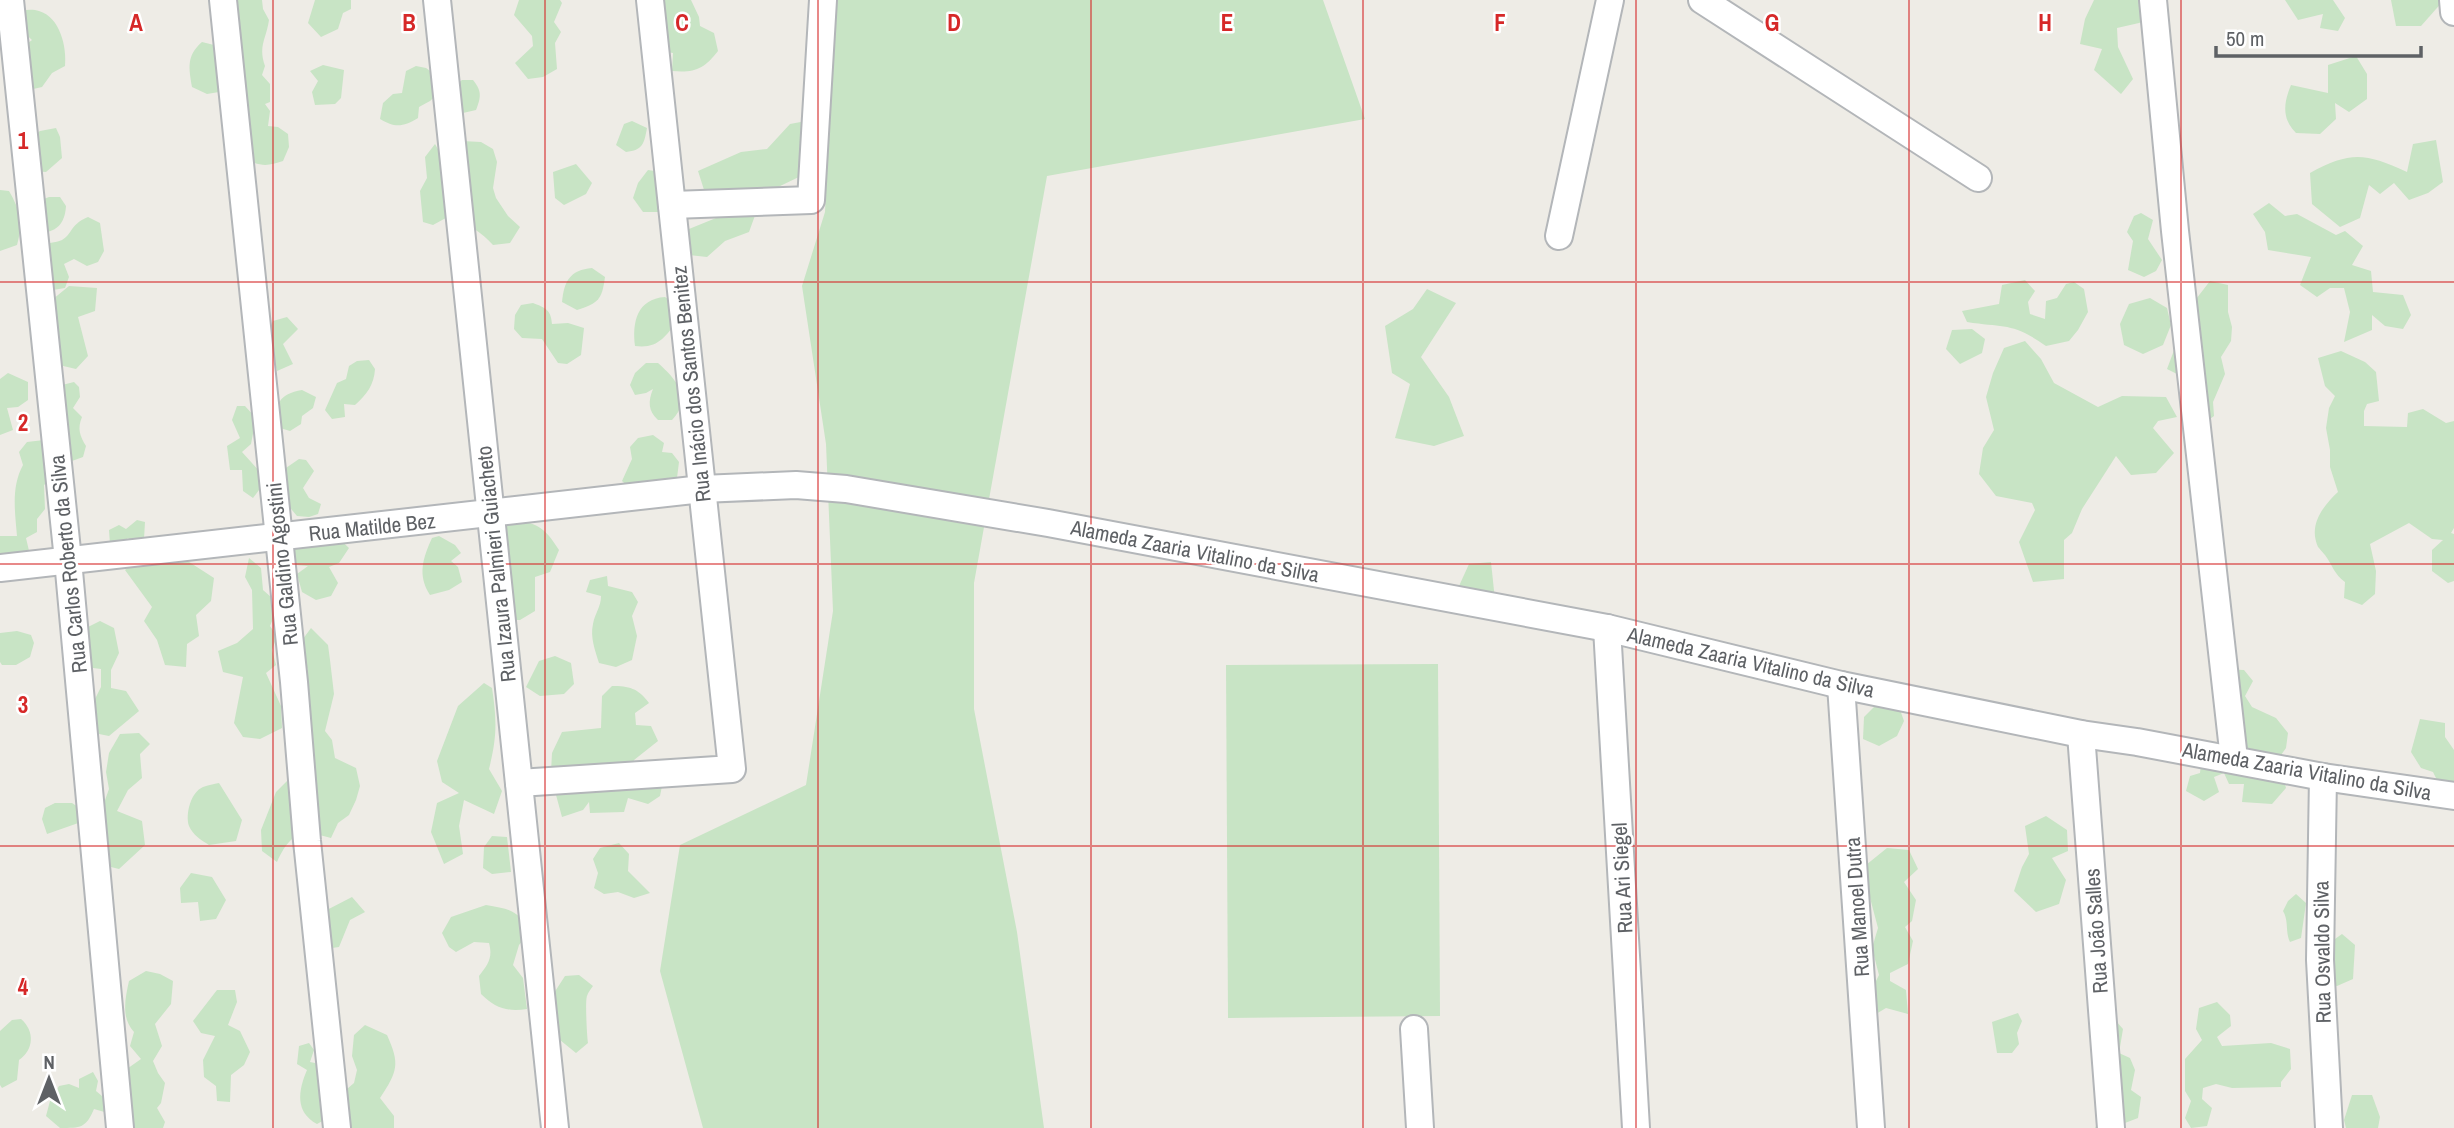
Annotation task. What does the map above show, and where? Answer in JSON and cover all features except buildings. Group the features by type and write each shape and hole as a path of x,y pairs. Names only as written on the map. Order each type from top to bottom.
{"street":[{"name":"Rua Carlos Roberto da Silva","path":"10,0 68,560 121,1128"},
{"name":"Rua Galdino Agostini","path":"223,0 337,1128"},
{"name":"Rua Izaura Palmieri Guiacheto","path":"437,0 555,1128"},
{"name":"Rua Inácio dos Santos Benitez","path":"519,783 732,769 650,0"},
{"path":"672,205 811,200 823,0"},
{"path":"1559,236 1610,0"},
{"path":"1702,0 1978,178"},
{"path":"2153,0 2175,231 2234,759"},
{"path":"2453,0 2454,12"},
{"name":"Alameda Zaaria Vitalino da Silva","path":"702,489 796,485 846,489 1048,523 1607,628 1841,685 2081,734 2454,796"},
{"name":"Rua Matilde Bez","path":"0,568 702,489"},
{"name":"Rua Ari Siegel","path":"1607,628 1636,1128"},
{"name":"Rua Manoel Dutra","path":"1841,685 1871,1128"},
{"name":"Rua João Salles","path":"2081,734 2111,1128"},
{"name":"Rua Osvaldo Silva","path":"2323,776 2320,960 2329,1128"},
{"path":"1414,1029 1420,1128"}],"green space":[{"path":"236,0 262,0 269,20 262,48 265,66 262,75 270,84 270,102 265,104 270,111 268,126 278,127 288,134 289,147 283,161 273,164 265,165 246,159 252,137 239,131"},
{"path":"315,0 351,0 351,9 343,13 338,29 321,37 308,23"},
{"path":"519,0 560,0 562,3 554,22 561,32 555,43 557,69 543,77 528,79 515,63 533,46 532,36 514,15"},
{"path":"652,0 691,0 700,26 714,33 718,51 708,62 693,70 672,71 673,53 661,51"},
{"path":"834,0 1323,0 1365,119 1047,176 974,583 974,709 1017,932 1044,1128 703,1128 660,971 680,845 806,785 833,611 826,444 802,286 825,212"},
{"path":"2094,0 2160,0 2165,13 2117,28 2118,47 2133,79 2121,94 2094,70 2102,49 2080,44 2085,19"},
{"path":"2285,0 2333,0 2345,18 2338,31 2320,28 2323,14 2298,20"},
{"path":"2391,0 2444,0 2421,26 2396,26"},
{"path":"22,10 37,10 52,19 61,34 65,50 65,66 52,73 42,87 29,90 24,46 32,40 19,28"},
{"path":"202,42 224,51 225,91 207,94 192,87 191,57"},
{"path":"2356,56 2367,74 2367,99 2349,112 2335,103 2336,119 2320,134 2296,133 2288,122 2285,110 2291,85 2328,93 2328,65"},
{"path":"323,65 344,70 341,98 335,104 315,105 312,92 318,81 310,71"},
{"path":"416,66 426,68 437,76 440,92 419,107 418,118 408,123 395,125 380,119 383,103 393,94 402,93 406,71"},
{"path":"462,80 473,80 478,87 480,98 476,110 463,113 456,106 455,85"},
{"path":"632,121 647,128 646,134 639,148 626,152 616,145 624,124"},
{"path":"806,121 803,175 776,188 759,190 761,199 749,232 725,241 707,257 689,255 689,229 716,218 715,202 705,193 698,171 741,152 767,149 790,124"},
{"path":"56,128 60,137 62,158 46,172 32,171 30,138 40,131"},
{"path":"2436,140 2443,182 2428,193 2409,200 2394,183 2380,194 2369,185 2360,218 2340,227 2312,204 2310,173 2337,161 2358,157 2380,161 2407,172 2413,144"},
{"path":"462,141 481,142 493,149 497,162 493,188 496,198 508,216 520,227 510,243 493,245 455,213 433,225 423,222 420,191 427,178 425,157 435,144 443,158"},
{"path":"576,164 592,183 586,194 564,205 555,198 553,172"},
{"path":"648,170 661,172 667,199 658,212 643,212 633,198 638,183"},
{"path":"0,190 9,191 16,204 20,230 17,245 0,251"},
{"path":"49,197 60,197 66,206 64,218 55,229 38,233 36,202"},
{"path":"2269,203 2285,216 2297,214 2336,235 2345,231 2363,246 2352,265 2371,271 2373,292 2403,295 2411,315 2403,329 2385,326 2372,315 2372,330 2344,342 2350,312 2344,288 2330,288 2317,297 2300,285 2311,257 2268,250 2265,232 2253,214"},
{"path":"2141,213 2153,220 2148,239 2162,260 2156,271 2144,277 2128,270 2133,241 2127,232 2134,216"},
{"path":"88,217 100,223 104,251 98,262 87,266 74,259 64,264 69,277 65,288 53,290 48,282 39,247 62,240 77,223"},
{"path":"592,268 605,277 598,299 577,310 562,302 569,278 578,271"},
{"path":"2025,280 2035,291 2028,302 2030,314 2045,319 2046,301 2057,298 2066,284 2074,282 2084,289 2088,312 2069,341 2046,346 2016,329 1967,322 1962,311 1999,304 2002,285"},
{"path":"2210,281 2228,285 2228,312 2232,327 2231,341 2221,357 2225,374 2213,402 2214,416 2203,424 2199,359 2177,374 2167,369 2176,345 2197,333 2200,324 2193,303"},
{"path":"69,286 97,288 95,311 78,317 88,356 76,369 59,365 47,304"},
{"path":"1427,289 1456,303 1421,357 1449,397 1464,436 1434,446 1395,438 1410,384 1392,373 1385,326 1413,309"},
{"path":"665,297 675,304 678,320 655,344 635,346 634,328 638,313 648,302"},
{"path":"2150,298 2167,308 2171,325 2163,345 2143,354 2124,345 2120,324 2129,304"},
{"path":"533,303 547,310 552,324 568,323 584,328 581,355 567,364 558,363 542,339 522,338 514,329 515,315 521,305"},
{"path":"287,317 298,329 283,344 293,364 277,371 267,333 273,321"},
{"path":"1972,329 1985,339 1982,353 1960,364 1946,349 1952,330"},
{"path":"2025,341 2041,359 2054,383 2098,407 2122,396 2166,397 2177,417 2158,421 2153,428 2174,453 2156,473 2131,475 2116,456 2082,509 2072,533 2064,540 2064,579 2033,582 2019,542 2035,510 2032,503 1996,496 1979,474 1983,448 1994,430 1986,397 1993,373 2004,348"},
{"path":"2341,351 2365,362 2376,372 2379,401 2367,404 2364,426 2407,427 2408,413 2423,409 2446,423 2454,421 2454,528 2451,533 2454,534 2454,581 2448,583 2432,571 2432,550 2443,540 2432,539 2409,523 2370,544 2376,571 2375,594 2362,605 2344,598 2345,582 2318,547 2315,539 2316,524 2322,510 2338,492 2330,467 2326,428 2329,408 2335,396 2325,386 2318,358"},
{"path":"369,360 375,369 369,389 355,405 344,404 345,417 332,419 325,410 337,383 346,379 349,366 357,361"},
{"path":"646,363 658,363 680,389 681,404 672,420 658,420 652,413 650,402 653,389 635,395 630,385 635,373"},
{"path":"8,373 28,382 28,400 18,407 7,408 13,430 0,435 0,379"},
{"path":"74,382 79,387 80,397 73,408 82,417 80,432 86,446 83,457 72,461 65,454 62,385"},
{"path":"302,390 316,397 313,408 302,416 301,424 290,431 277,427 276,412 280,401 288,394"},
{"path":"237,406 245,406 256,418 251,444 242,452 260,472 262,486 253,498 243,491 242,470 230,470 227,446 240,438 232,420"},
{"path":"653,435 664,443 662,452 672,453 679,462 677,478 671,489 632,490 622,481 632,459 630,447 638,438"},
{"path":"44,440 55,476 44,485 45,509 37,519 37,532 26,538 30,555 0,562 0,536 17,536 15,491 23,465 19,452 27,442"},
{"path":"299,459 306,460 314,471 303,488 309,498 321,504 318,514 309,517 297,516 287,504 283,470"},
{"path":"509,519 539,527 559,550 550,572 535,577 535,611 520,620 503,620 496,530"},
{"path":"137,520 145,522 144,539 135,546 128,538 122,545 110,544 109,530 119,525 126,529"},
{"path":"335,535 349,548 339,563 329,567 338,583 331,596 316,600 302,592 297,574 308,566 296,565 290,557 293,539"},
{"path":"439,536 455,545 461,553 451,561 458,567 462,582 449,590 430,595 424,580 423,566 432,538"},
{"path":"249,558 261,568 263,590 279,604 270,626 277,636 272,650 276,665 266,673 281,706 282,728 260,739 243,737 234,723 243,677 223,672 218,651 237,643 253,629 252,590 245,577"},
{"path":"186,560 214,578 211,601 196,615 199,636 187,644 186,667 165,665 157,640 144,621 152,607 125,570 133,563"},
{"path":"1491,562 1495,600 1459,586 1469,564"},
{"path":"607,576 608,586 632,592 638,602 632,616 637,636 632,660 616,667 599,663 592,629 601,596 586,592 590,580"},
{"path":"100,621 114,628 119,653 111,670 111,688 126,691 139,711 109,736 94,733 90,709 101,687 101,669 85,667 84,629"},
{"path":"311,628 328,645 334,694 325,731 332,740 335,758 356,768 360,786 349,815 338,823 331,838 312,834 298,836 287,845 277,862 262,851 261,830 276,792 287,781 308,779 296,686 308,669 292,654"},
{"path":"17,631 31,635 34,643 30,657 16,665 2,665 0,633"},
{"path":"555,656 571,663 574,684 564,694 540,696 526,687 539,661"},
{"path":"1438,664 1440,1016 1228,1018 1226,665"},
{"path":"2220,669 2244,670 2253,681 2245,696 2252,707 2276,718 2288,733 2286,748 2276,762 2286,788 2272,804 2242,802 2244,784 2229,784 2224,773 2214,777 2219,792 2204,801 2186,791 2190,776 2200,773 2202,754 2217,757 2229,705 2211,688"},
{"path":"484,683 492,688 495,720 495,738 489,769 502,791 494,814 464,800 459,826 463,854 444,864 431,832 437,803 459,793 442,782 437,761 458,706"},
{"path":"612,686 633,689 649,703 635,713 636,725 651,726 658,741 634,760 632,767 662,786 660,796 648,804 628,798 624,812 590,813 589,802 583,810 562,817 556,795 564,786 551,772 552,753 562,732 601,728 602,696"},
{"path":"1898,704 1904,721 1897,736 1879,746 1863,739 1864,717 1876,705"},
{"path":"2420,719 2445,723 2445,737 2454,750 2454,786 2439,784 2433,772 2421,768 2411,752"},
{"path":"139,733 150,744 140,754 142,778 128,790 117,811 142,821 145,845 119,869 107,866 100,814 109,789 106,772 109,753 120,734"},
{"path":"219,783 242,820 236,841 209,845 189,826 189,810 192,798 199,790"},
{"path":"55,803 72,803 81,809 84,821 47,834 42,819 45,808"},
{"path":"2046,816 2067,830 2068,851 2052,858 2066,880 2059,904 2036,912 2014,891 2029,854 2025,826"},
{"path":"492,836 507,837 511,872 492,874 483,868 484,847"},
{"path":"619,843 629,854 628,871 650,893 634,898 618,892 604,894 594,888 598,873 593,859 600,848"},
{"path":"1887,848 1909,850 1918,869 1904,882 1916,900 1912,921 1905,927 1913,941 1908,964 1890,973 1890,981 1906,990 1908,1014 1886,1008 1871,1017 1869,995 1879,975 1872,948 1878,928 1869,894 1866,865"},
{"path":"191,873 212,877 226,900 216,919 200,921 198,902 181,903 180,888"},
{"path":"2296,894 2306,903 2301,938 2290,942 2283,911 2288,901"},
{"path":"352,897 365,912 350,920 339,947 325,949 321,913"},
{"path":"486,905 513,912 525,926 528,934 519,945 513,965 523,978 527,1009 502,1008 481,994 479,976 489,961 489,943 474,942 456,952 449,947 442,933 451,917"},
{"path":"2342,934 2355,945 2353,979 2337,986 2326,984 2328,944"},
{"path":"146,971 173,981 171,1004 155,1024 162,1046 153,1061 165,1083 161,1103 157,1108 165,1122 163,1128 131,1128 124,1071 141,1059 130,1046 134,1032 127,1021 125,1008 129,981"},
{"path":"579,975 593,986 586,999 588,1043 576,1053 560,1040 555,1020 554,993 565,976"},
{"path":"217,990 235,990 237,1002 228,1025 240,1031 250,1052 244,1065 231,1075 230,1102 217,1101 216,1086 204,1077 203,1060 215,1036 201,1033 193,1021"},
{"path":"2217,1002 2230,1015 2231,1026 2217,1037 2222,1046 2271,1043 2290,1049 2291,1069 2281,1082 2281,1087 2232,1088 2216,1084 2203,1088 2202,1099 2212,1108 2207,1126 2191,1128 2185,1118 2191,1101 2185,1091 2185,1059 2202,1040 2196,1029 2199,1008"},
{"path":"2018,1013 2022,1021 2017,1033 2019,1044 2012,1053 1997,1053 1992,1022"},
{"path":"21,1019 29,1029 30,1046 19,1060 17,1080 2,1088 0,1031 12,1020"},
{"path":"2115,1020 2123,1029 2119,1053 2130,1058 2135,1070 2131,1090 2141,1097 2138,1118 2120,1128 2095,1128 2101,1116"},
{"path":"365,1025 387,1035 394,1053 394,1074 380,1098 394,1116 394,1128 344,1128 340,1095 354,1083 357,1070 352,1056 354,1035"},
{"path":"309,1043 314,1050 310,1062 324,1069 318,1079 325,1087 328,1118 317,1124 305,1113 300,1100 307,1070 297,1064 299,1046"},
{"path":"93,1072 98,1081 96,1091 102,1096 113,1096 108,1113 94,1109 82,1126 60,1128 46,1116 50,1101 59,1086 69,1084 79,1088 79,1079"},
{"path":"2352,1095 2372,1095 2380,1117 2378,1128 2346,1128 2344,1120"}]}
